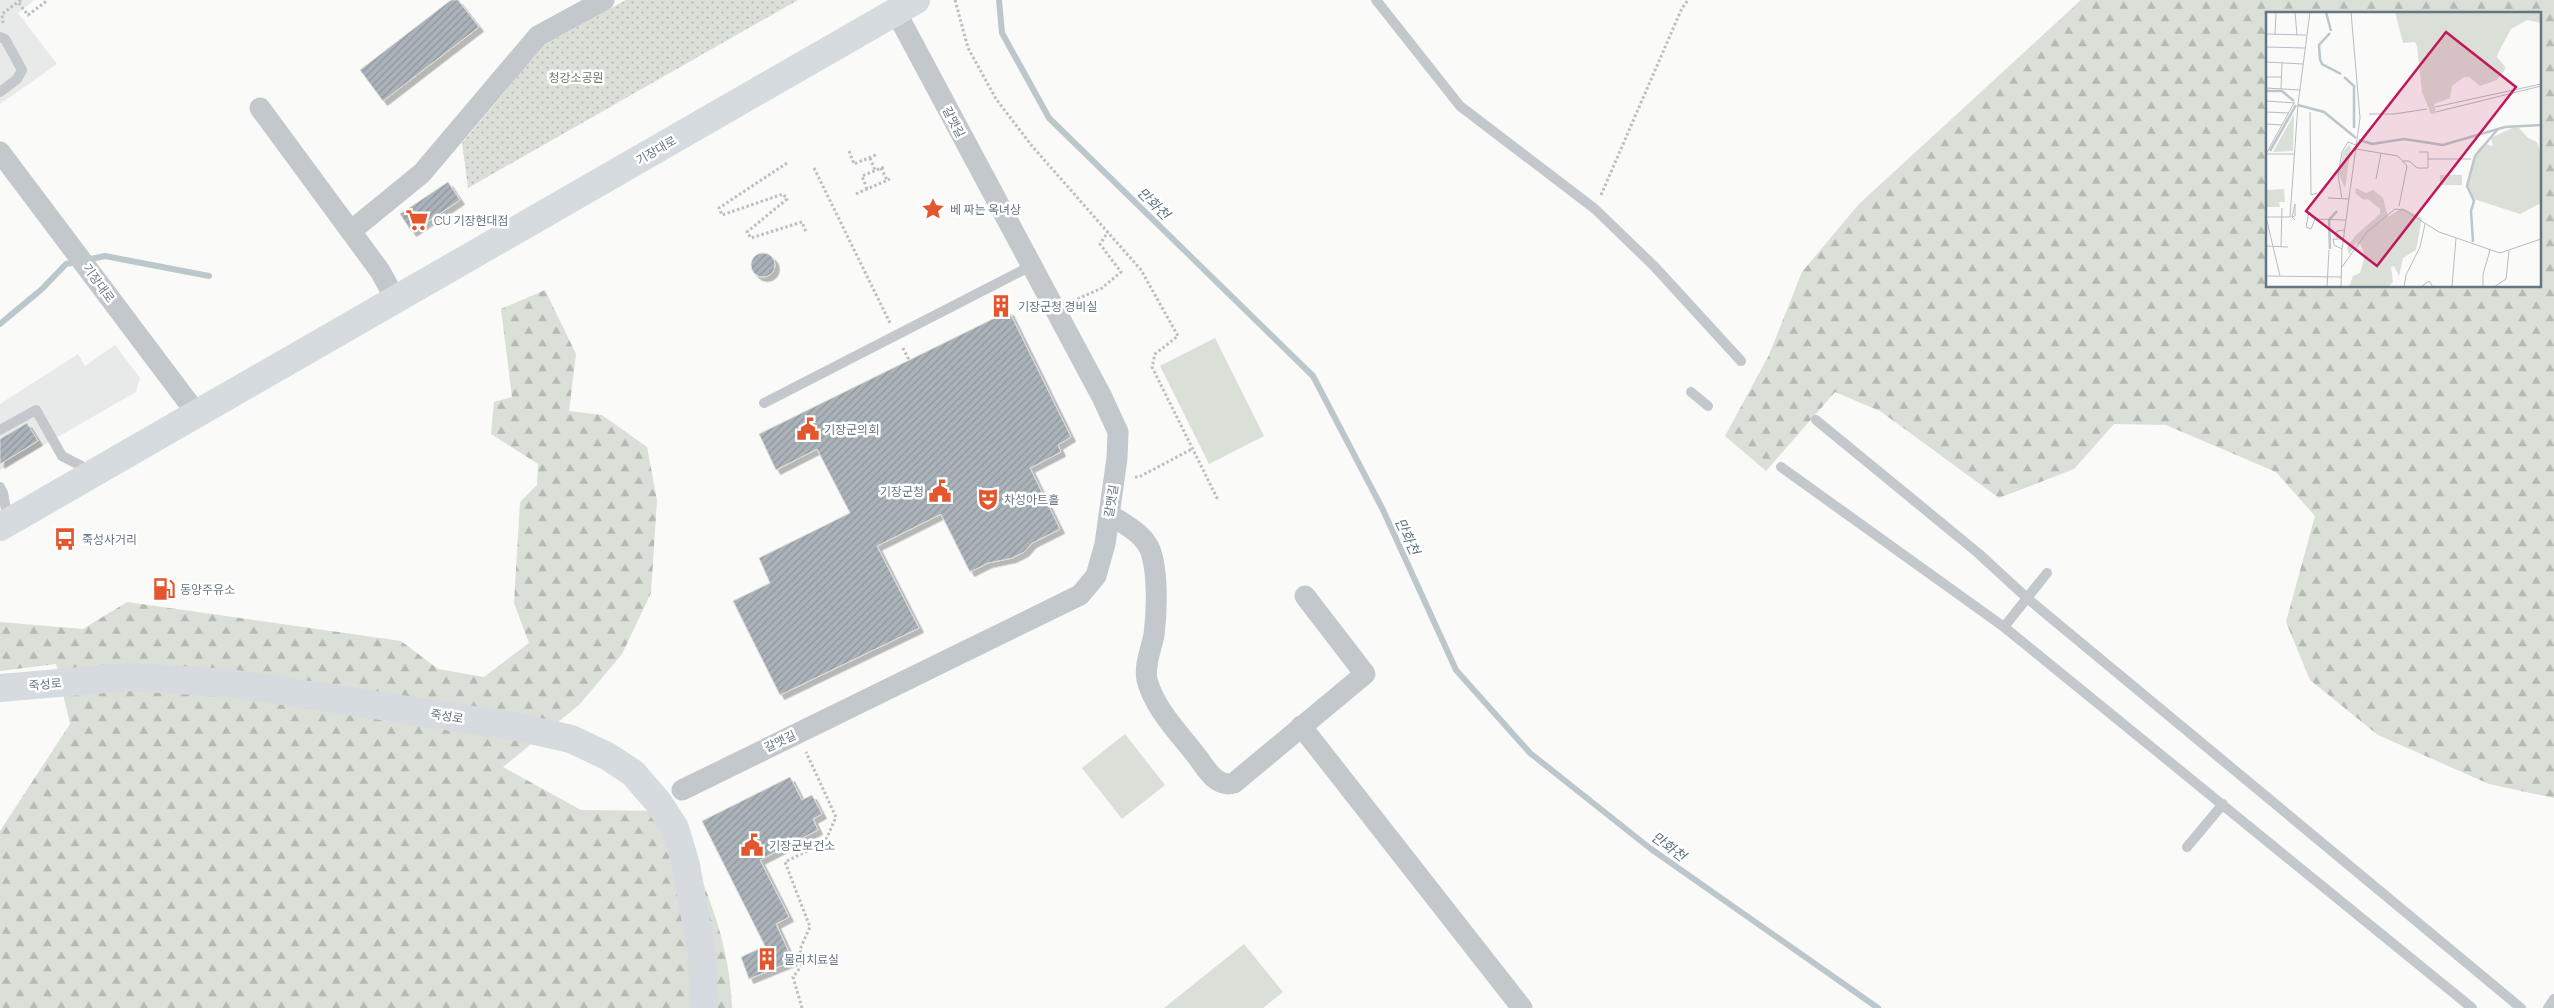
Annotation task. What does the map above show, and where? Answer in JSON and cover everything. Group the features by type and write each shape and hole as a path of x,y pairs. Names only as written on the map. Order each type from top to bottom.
{"main road":[{"name":"기장대로","path":"3,522 94,473 906,6"},
{"name":"죽성로","path":"0,688 128,677 230,683 518,727 571,739 607,756 633,773 658,802 675,828 686,865 702,956 704,1008"}],"street":[{"path":"351,231 422,173 538,36 604,0"},
{"name":"갈맷길","path":"682,790 1080,595 1096,576 1109,514 1115,474 1118,432 1102,397 1031,266 906,6"},
{"path":"260,108 380,271 396,300"},
{"name":"기장대로","path":"0,152 197,414"},
{"path":"1109,514 1134,531 1145,542 1154,565 1154,634 1146,670 1149,686 1161,709 1213,777 1225,784 1234,783 1365,674 1305,596"},
{"path":"1301,726 1522,1008"}],"lane":[{"path":"1376,0 1460,106 1595,210 1654,266 1741,361"},
{"path":"0,92 17,79 22,70 3,38"},
{"path":"764,403 1031,266"},
{"path":"1691,392 1708,406"},
{"path":"0,430 36,410 62,456 94,473"},
{"path":"1816,420 1978,553 2027,598 2521,1008"},
{"path":"1781,468 2004,627 2472,1008"},
{"path":"0,487 4,493 3,522"},
{"path":"2004,627 2047,573"},
{"path":"2187,847 2223,804"},
{"path":"2548,1008 2554,999"}],"path":[{"path":"3,38 2,14 20,1 28,15 48,0"},
{"path":"955,0 968,48 996,99 1032,146 1141,270 1178,336 1156,354 1152,367 1218,500"},
{"path":"1595,210 1682,8 1688,0"},
{"path":"849,151 854,164 878,154"},
{"path":"870,158 875,170"},
{"path":"787,163 719,208 722,215 783,194 787,199 748,232 751,238 802,222 806,232"},
{"path":"856,194 888,180 882,167 862,176 867,189"},
{"path":"814,168 909,360"},
{"path":"1056,310 1102,288 1121,272 1100,244 1108,232"},
{"path":"1115,474 1139,477 1192,449"},
{"path":"797,733 836,817 825,842 785,862 810,928 800,949 803,964 793,978 802,1008"}],"shaded area":[{"path":"0,0 34,0 18,13 57,64 0,104"},
{"path":"115,345 140,378 136,392 0,470 0,404 78,354 85,366"}],"green space":[{"name":"청강소공원","path":"626,0 798,0 468,188 462,143 544,45"},
{"path":"2081,0 2554,0 2554,798 2489,784 2378,735 2310,680 2286,622 2315,516 2276,472 2166,425 2114,424 2074,469 1999,498 1880,411 1835,392 1766,471 1725,436 1769,355 1802,272 1859,204"},
{"path":"545,290 576,354 569,411 602,415 647,447 657,500 651,593 622,654 580,704 503,767 581,810 670,811 703,882 720,931 726,956 732,1008 0,1008 0,831 70,724 56,664 0,671 0,622 83,629 127,602 401,641 438,669 484,677 529,643 514,603 520,502 537,485 538,464 491,434 494,402 512,397 501,309"},
{"path":"1215,338 1264,436 1209,464 1160,366"},
{"path":"1125,734 1165,785 1122,819 1082,768"},
{"path":"1244,944 1283,992 1263,1008 1164,1008"}],"building":[{"path":"451,0 458,0 479,27 383,101 360,70"},
{"path":"448,182 460,200 412,232 400,214"},
{"path":"763,253 768,254 774,260 774,270 768,276 763,277 758,276 752,270 751,265 752,260 758,254"},
{"name":"기장군청","path":"1009,311 1071,437 1058,445 1061,452 1030,468 1060,529 1032,543 1024,552 1012,558 988,563 970,572 941,514 877,546 919,628 780,695 733,601 770,583 759,558 850,513 817,449 776,470 759,434"},
{"path":"27,423 38,441 0,464 0,439"},
{"name":"기장군보건소","path":"790,777 802,800 812,795 822,814 813,819 818,830 760,860 789,917 776,924 793,961 749,979 741,957 765,946 702,821"}],"waterway":[{"name":"만화천","path":"999,0 1002,33 1049,118 1313,376 1383,510 1456,670 1530,753 1651,849 1878,1008"},
{"path":"0,324 42,289 66,264 105,256 209,276"}],"place":[{"name":"베 짜는 옥녀상","path":"933,209"},
{"name":"CU 기장현대점","path":"417,220"},
{"name":"기장군청 경비실","path":"1001,306"},
{"name":"기장군의회","path":"808,429"},
{"name":"기장군청","path":"940,491"},
{"name":"차성아트홀","path":"988,499"},
{"name":"죽성사거리","path":"65,539"},
{"name":"동양주유소","path":"164,589"},
{"name":"기장군보건소","path":"752,845"},
{"name":"물리치료실","path":"767,959"}]}
